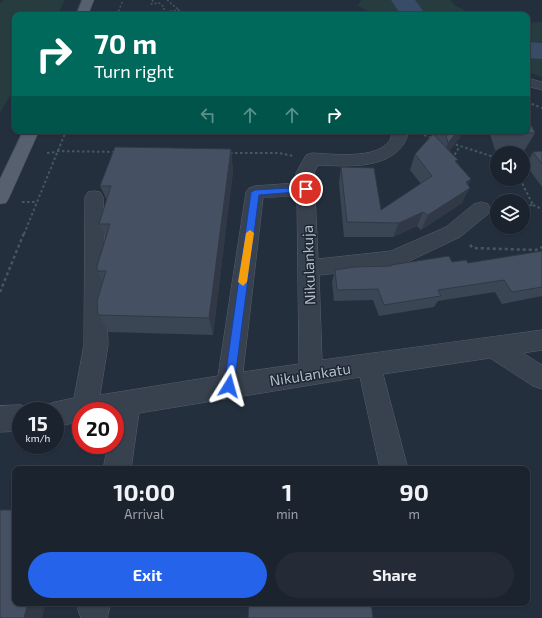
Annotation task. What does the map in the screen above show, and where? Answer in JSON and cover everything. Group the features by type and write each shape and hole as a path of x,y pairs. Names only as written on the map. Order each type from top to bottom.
{"main road":[{"path":"83,12 88,0"},
{"path":"0,198 30,134"}],"street":[{"path":"530,83 542,86"},
{"path":"312,159 348,161 367,159 382,154 395,145 400,134"},
{"name":"Nikulankuja","path":"311,373 305,173 312,159"},
{"path":"229,386 255,192 306,189"},
{"path":"86,402 96,345 94,197"},
{"path":"308,268 394,259 453,232 481,208"},
{"name":"Nikulankatu","path":"124,404 311,373 542,340"},
{"path":"493,347 542,378"},
{"path":"369,365 393,466"},
{"path":"118,466 128,403"},
{"path":"0,419 12,418"}],"path":[{"path":"119,12 123,0"},
{"path":"153,0 151,4 159,3 164,7 164,11"},
{"path":"167,0 182,12"},
{"path":"158,12 178,10"},
{"path":"530,103 542,108"},
{"path":"0,292 65,134"},
{"path":"424,135 438,139"},
{"path":"446,142 490,156"},
{"path":"455,165 452,159 460,146"},
{"path":"47,153 121,152"},
{"path":"224,153 279,153 312,159"},
{"path":"524,186 533,205"},
{"path":"530,205 542,209"},
{"path":"453,232 473,248 536,250 542,247"}],"green space":[{"path":"3,0 65,0 59,12 12,12 12,92 0,113 0,4"},
{"path":"361,0 450,0 456,6 468,12 370,12 358,6"},
{"path":"542,22 542,77 530,73 530,23"}],"building":[{"path":"530,122 535,133 530,133"},
{"path":"433,134 458,160 455,161 471,179 466,182 470,188 428,215 423,212 399,223 347,222 341,167 374,168 381,210 432,176 415,154"},
{"path":"446,134 456,134 448,143"},
{"path":"115,147 231,149 209,318 98,315 97,301 106,271 97,271 97,266 110,224 99,224 111,186 100,186"},
{"path":"542,151 542,164 533,152"},
{"path":"542,251 542,287 512,292 504,280 438,290 441,296 384,305 378,289 337,290 335,270 354,267 391,266 449,256 452,262 466,260 468,263"},
{"path":"0,510 12,510 12,606 27,606 24,618 0,618"},
{"path":"249,606 371,606 373,618 248,618"}],"waterway":[{"path":"403,0 412,12"},
{"path":"530,50 542,51"}],"slow traffic":[{"path":"243,282 250,233"}],"route":[{"path":"229,386 255,192 306,189"}]}
